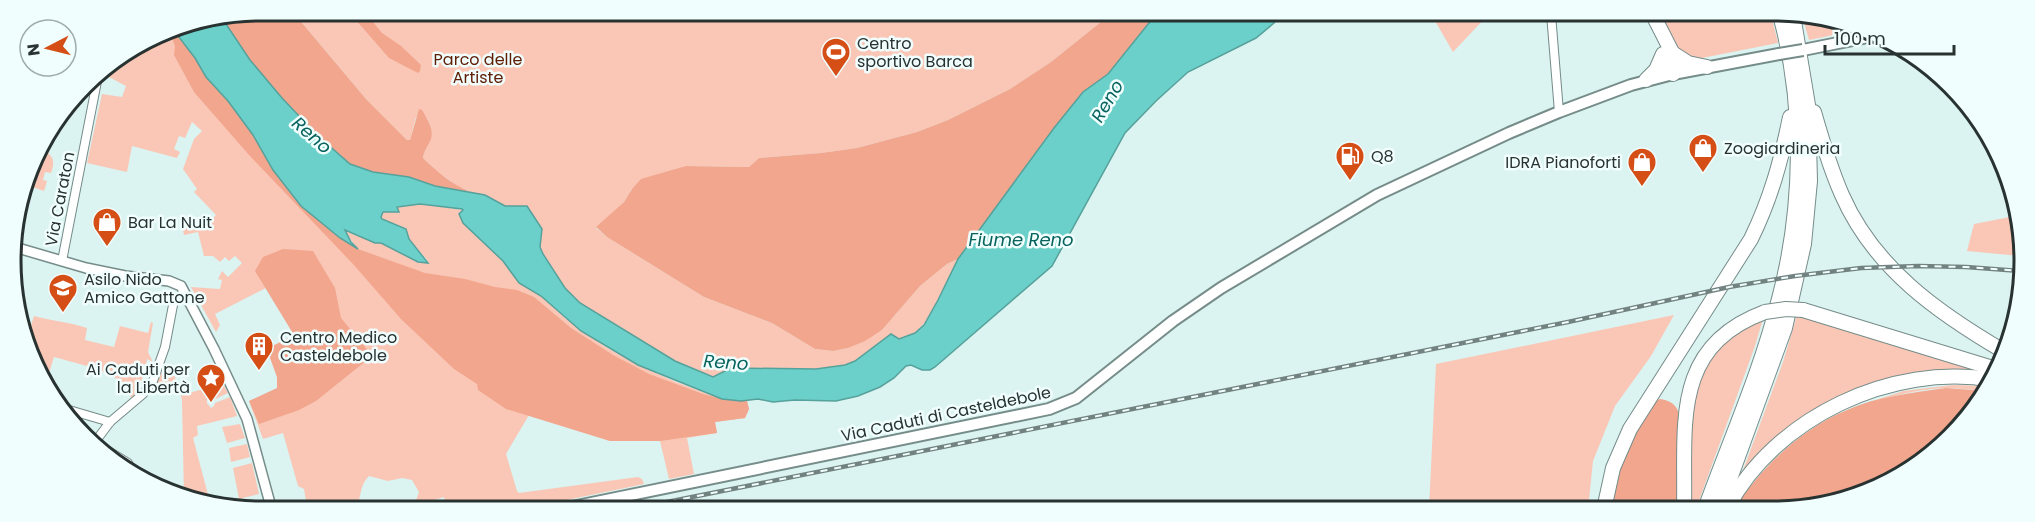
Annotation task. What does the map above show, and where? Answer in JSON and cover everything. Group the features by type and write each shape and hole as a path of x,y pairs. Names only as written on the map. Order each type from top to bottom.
{"highway":[{"path":"1656,21 1668,55 1676,62 1673,74"},
{"path":"1708,501 1769,336 1793,229 1797,186 1797,138 1794,98 1781,21"},
{"path":"1794,22 1806,84 1832,172 1849,210 1866,238 1891,269 1923,298 1998,348"},
{"path":"1668,55 1707,67"},
{"path":"1646,80 1668,55"},
{"path":"1722,501 1785,328 1800,267 1807,224 1810,181 1806,84"},
{"path":"1606,501 1613,468 1630,429 1751,238 1763,215 1781,165 1794,98"},
{"path":"1684,501 1687,410 1695,374 1704,355 1718,338 1744,321 1765,312 1786,309 1803,310 1989,367"},
{"path":"1732,501 1741,486 1764,459 1792,433 1831,409 1873,391 1913,381 1952,378 1983,380"}],"main road":[{"name":"Via Caduti di Casteldebole","path":"602,501 1031,414 1065,404 1087,390 1199,303 1377,195 1447,161 1558,112 1646,80 1863,38"}],"street":[{"path":"1552,21 1558,112"},
{"name":"Via Caraton","path":"62,261 96,87"},
{"path":"22,249 111,273 169,280 181,286 247,419 269,501"},
{"path":"99,438 110,422 143,394 153,381 165,347 174,300"},
{"path":"75,412 110,422"}],"green space":[{"name":"Parco delle Artiste","path":"300,21 1102,21 1051,62 1010,89 948,120 917,132 857,148 759,158 749,167 686,166 632,189 624,202 596,228 704,297 772,323 815,349 833,351 848,348 882,330 920,286 947,264 958,259 929,318 915,333 899,340 891,335 855,361 845,365 816,369 731,368 713,377 675,361 580,303 565,289 543,254 540,247 542,229 527,206 505,206 485,195 459,187 435,170 423,158 431,134 426,117 416,117 410,140 407,140 366,99"},
{"path":"1435,21 1482,21 1453,52"},
{"path":"1664,21 1772,21 1778,43 1697,59 1679,54"},
{"path":"1804,23 1846,32 1809,40"},
{"path":"178,36 206,77 356,247 345,231 428,261 409,239 406,229 380,217 383,212 398,212 397,207 420,204 463,210 463,223 503,261 519,282 541,296 566,319 604,346 638,365 722,399 747,401 749,409 745,418 715,422 717,433 687,438 694,474 669,479 660,441 610,441 529,415 506,454 519,493 638,477 644,484 562,501 445,501 444,497 431,501 416,501 419,492 412,480 402,478 388,481 369,476 363,486 359,501 306,501 304,489 298,486 283,433 263,439 249,401 277,389 277,377 267,349 294,335 266,288 215,314 220,325 216,332 191,287 220,289 222,280 218,279 222,271 228,277 242,263 235,256 229,261 225,257 220,262 213,256 204,256 198,232 184,235 182,225 189,219 197,227 204,227 216,215 194,192 197,189 183,169 194,139 202,131 192,122 185,138 179,136 174,149 180,152 177,158 132,146 127,172 87,163 102,94 122,97 126,86 108,77 141,53"},
{"path":"48,153 53,160 53,165 51,173 45,172 43,180 47,181 44,191 33,187"},
{"path":"2010,217 2014,255 1967,251 1974,224"},
{"path":"1674,315 1651,356 1615,406 1593,461 1589,501 1429,501 1436,364"},
{"path":"1797,315 1811,317 1985,371 1984,373 1857,390 1742,473 1783,362"},
{"path":"34,316 74,324 87,328 85,340 114,347 120,326 148,333 151,322 153,323 148,352 153,362 147,359 140,385 132,398 129,395 129,389 122,382 94,368 54,357 49,373 30,327"},
{"path":"1763,319 1699,501 1688,501 1694,387 1720,342"},
{"path":"171,365 180,393 165,391 153,393 164,367"},
{"path":"223,384 228,393 213,400 211,398 207,400 207,403 211,408 215,403 230,397 237,416 197,426 198,435 193,438 208,495 184,488 181,395"},
{"path":"1952,385 1979,386 1976,390 1947,388 1910,392 1849,409 1903,391"},
{"path":"240,424 245,438 227,443 222,427"},
{"path":"247,444 250,457 231,462 229,448"},
{"path":"252,463 259,494 239,499 233,468"}],"shaded area":[{"path":"300,21 366,99 407,140 410,140 419,109 422,110 432,131 423,158 445,177 470,192 435,186 409,177 373,172 350,164 317,135 250,60 226,24"},
{"path":"357,21 372,21 382,33 401,46 421,65 420,71 418,73 389,58"},
{"path":"1102,21 1151,21 1108,74 1083,92 958,259 947,264 920,286 882,330 848,348 833,351 815,349 772,323 704,297 607,237 596,227 624,202 641,179 686,166 749,167 759,158 857,148 917,132 948,120 1010,89 1051,62"},
{"path":"178,36 206,77 228,101 253,135 273,170 301,206 340,238 358,249 425,273 517,290 534,297 571,328 613,355 649,374 703,394 722,399 747,401 749,409 745,418 715,422 717,433 660,441 610,441 506,409 478,390 477,384 454,369 401,319 353,264 249,155 194,92 174,55 175,46 172,38"},
{"path":"283,249 313,251 335,288 341,318 370,353 367,360 316,401 299,410 259,424 249,401 277,388 277,377 267,349 294,335 255,271 263,257"},
{"path":"1946,388 1976,390 1944,431 1907,461 1866,483 1836,493 1805,499 1740,501 1769,464 1813,428 1859,405"},
{"path":"1660,399 1668,401 1675,406 1680,419 1679,501 1609,501 1623,450 1655,401"}],"water":[{"name":"Fiume Reno","path":"1151,21 1276,21 1256,38 1188,72 1156,101 1125,133 1052,266 935,367 922,370 911,365 906,366 880,387 858,396 836,401 773,402 758,399 741,401 722,399 638,365 581,331 541,296 519,283 503,261 463,223 459,214 462,209 420,204 397,207 399,212 383,212 382,219 406,229 409,239 428,263 418,262 381,243 375,243 345,230 351,242 358,249 340,238 301,206 273,170 253,135 228,101 206,77 178,36 226,24 250,60 282,98 317,135 350,164 373,172 409,177 435,186 485,195 505,206 527,206 542,229 540,247 543,254 565,288 580,303 675,361 713,377 731,368 816,369 845,365 855,361 891,334 899,339 915,333 924,325 958,259 1054,128 1083,92 1108,74"}],"railway":[{"path":"672,501 1568,322 1729,287 1861,268 1918,266 2013,271"}],"place":[{"name":"Centro sportivo Barca","path":"836,78"},
{"name":"Zoogiardineria","path":"1703,174"},
{"name":"Q8","path":"1350,182"},
{"name":"IDRA Pianoforti","path":"1642,188"},
{"name":"Bar La Nuit","path":"107,248"},
{"name":"Asilo Nido Amico Gattone","path":"63,314"},
{"name":"Centro Medico Casteldebole","path":"259,372"},
{"name":"Ai Caduti per la Libertà","path":"211,404"}],"water label":[{"name":"Reno","path":"1107,101"},
{"name":"Reno","path":"312,135"},
{"name":"Reno","path":"726,362"}]}
